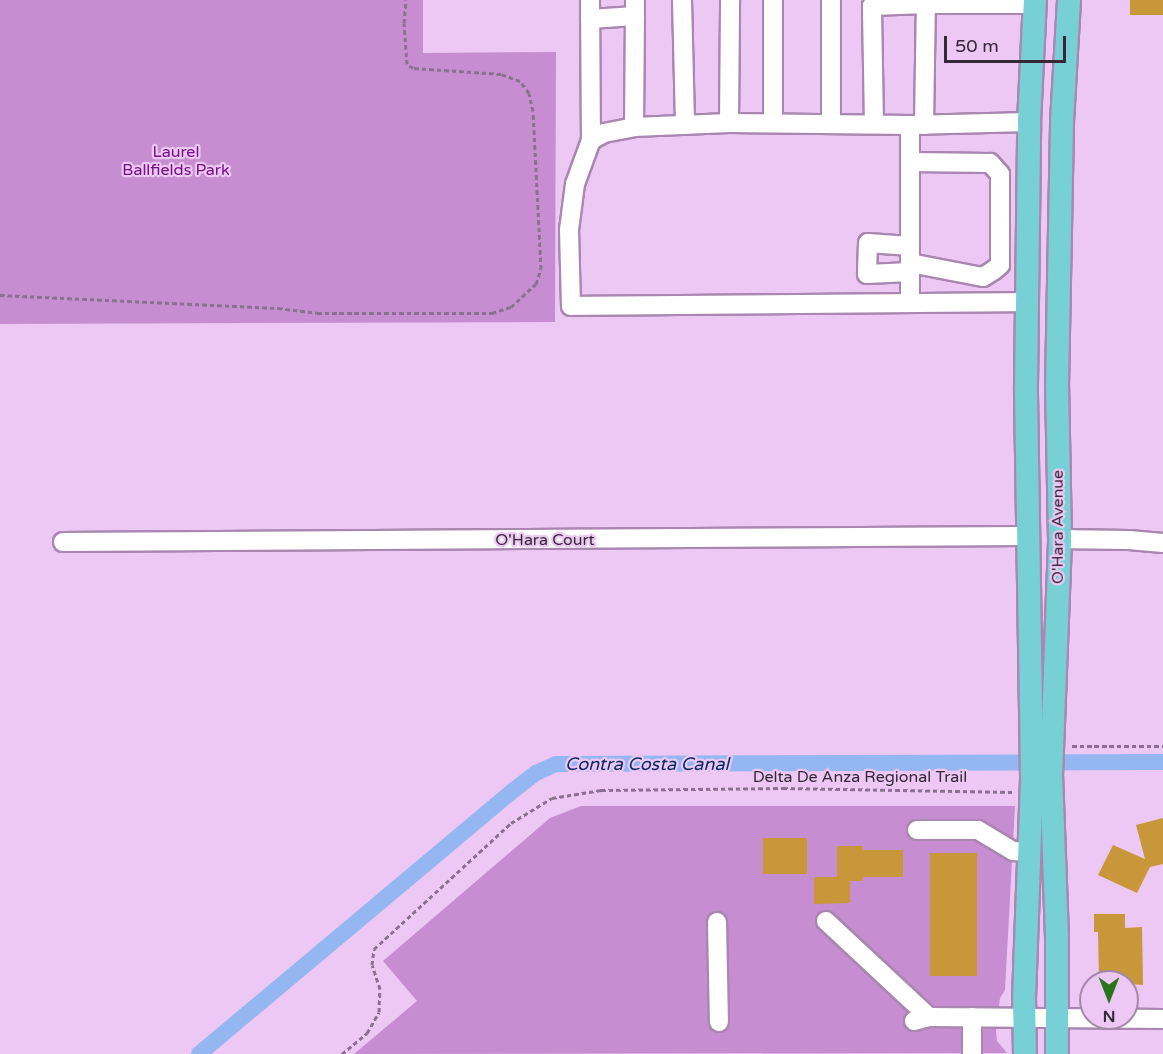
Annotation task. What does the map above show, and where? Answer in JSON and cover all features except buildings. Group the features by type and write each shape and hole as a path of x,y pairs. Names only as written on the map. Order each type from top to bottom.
{"main road":[{"name":"O'Hara Avenue","path":"1024,1054 1030,852 1043,766 1060,539 1057,374 1062,122 1070,0"},
{"name":"O'Hara Avenue","path":"1034,2 1029,123 1027,536 1058,1018 1057,1054"}],"street":[{"path":"590,0 591,140 575,183 569,231 571,306 1027,302"},
{"path":"681,0 685,125"},
{"path":"729,123 730,0"},
{"path":"773,0 773,123"},
{"path":"831,0 831,123"},
{"path":"874,124 872,6 933,2 1034,2"},
{"path":"910,303 910,162 933,2"},
{"path":"591,19 635,8 634,127"},
{"path":"591,140 604,133 634,127 729,123 917,125 1029,123"},
{"path":"910,162 990,163 1000,174 1000,265 983,278 910,260"},
{"name":"O'Hara Court","path":"63,542 1027,536"},
{"path":"1060,539 1163,543"},
{"path":"917,830 978,830 1013,851 1030,852"},
{"path":"826,921 921,1019 1024,1017 1163,1019"},
{"path":"717,922 719,1022"},
{"path":"972,1017 972,1054"}],"path":[{"path":"0,296 278,308 317,313 492,313 511,307 536,284 541,268 533,111 529,93 520,81 501,74 413,69 407,64 404,23 406,0"},
{"name":"Delta De Anza Regional Trail","path":"342,1054 367,1033 379,1012 380,989 372,965 374,949 511,823 552,798 601,790 959,789 1043,766 1163,746"}],"green space":[{"name":"Laurel Ballfields Park","path":"0,0 423,0 423,53 556,52 555,322 0,324"},
{"path":"581,806 1015,806 1005,990 1000,998 996,1031 997,1041 1007,1053 354,1054 417,1001 383,961 550,818"}],"waterway":[{"name":"Contra Costa Canal","path":"199,1054 514,790 536,773 556,764 1163,762"}]}
